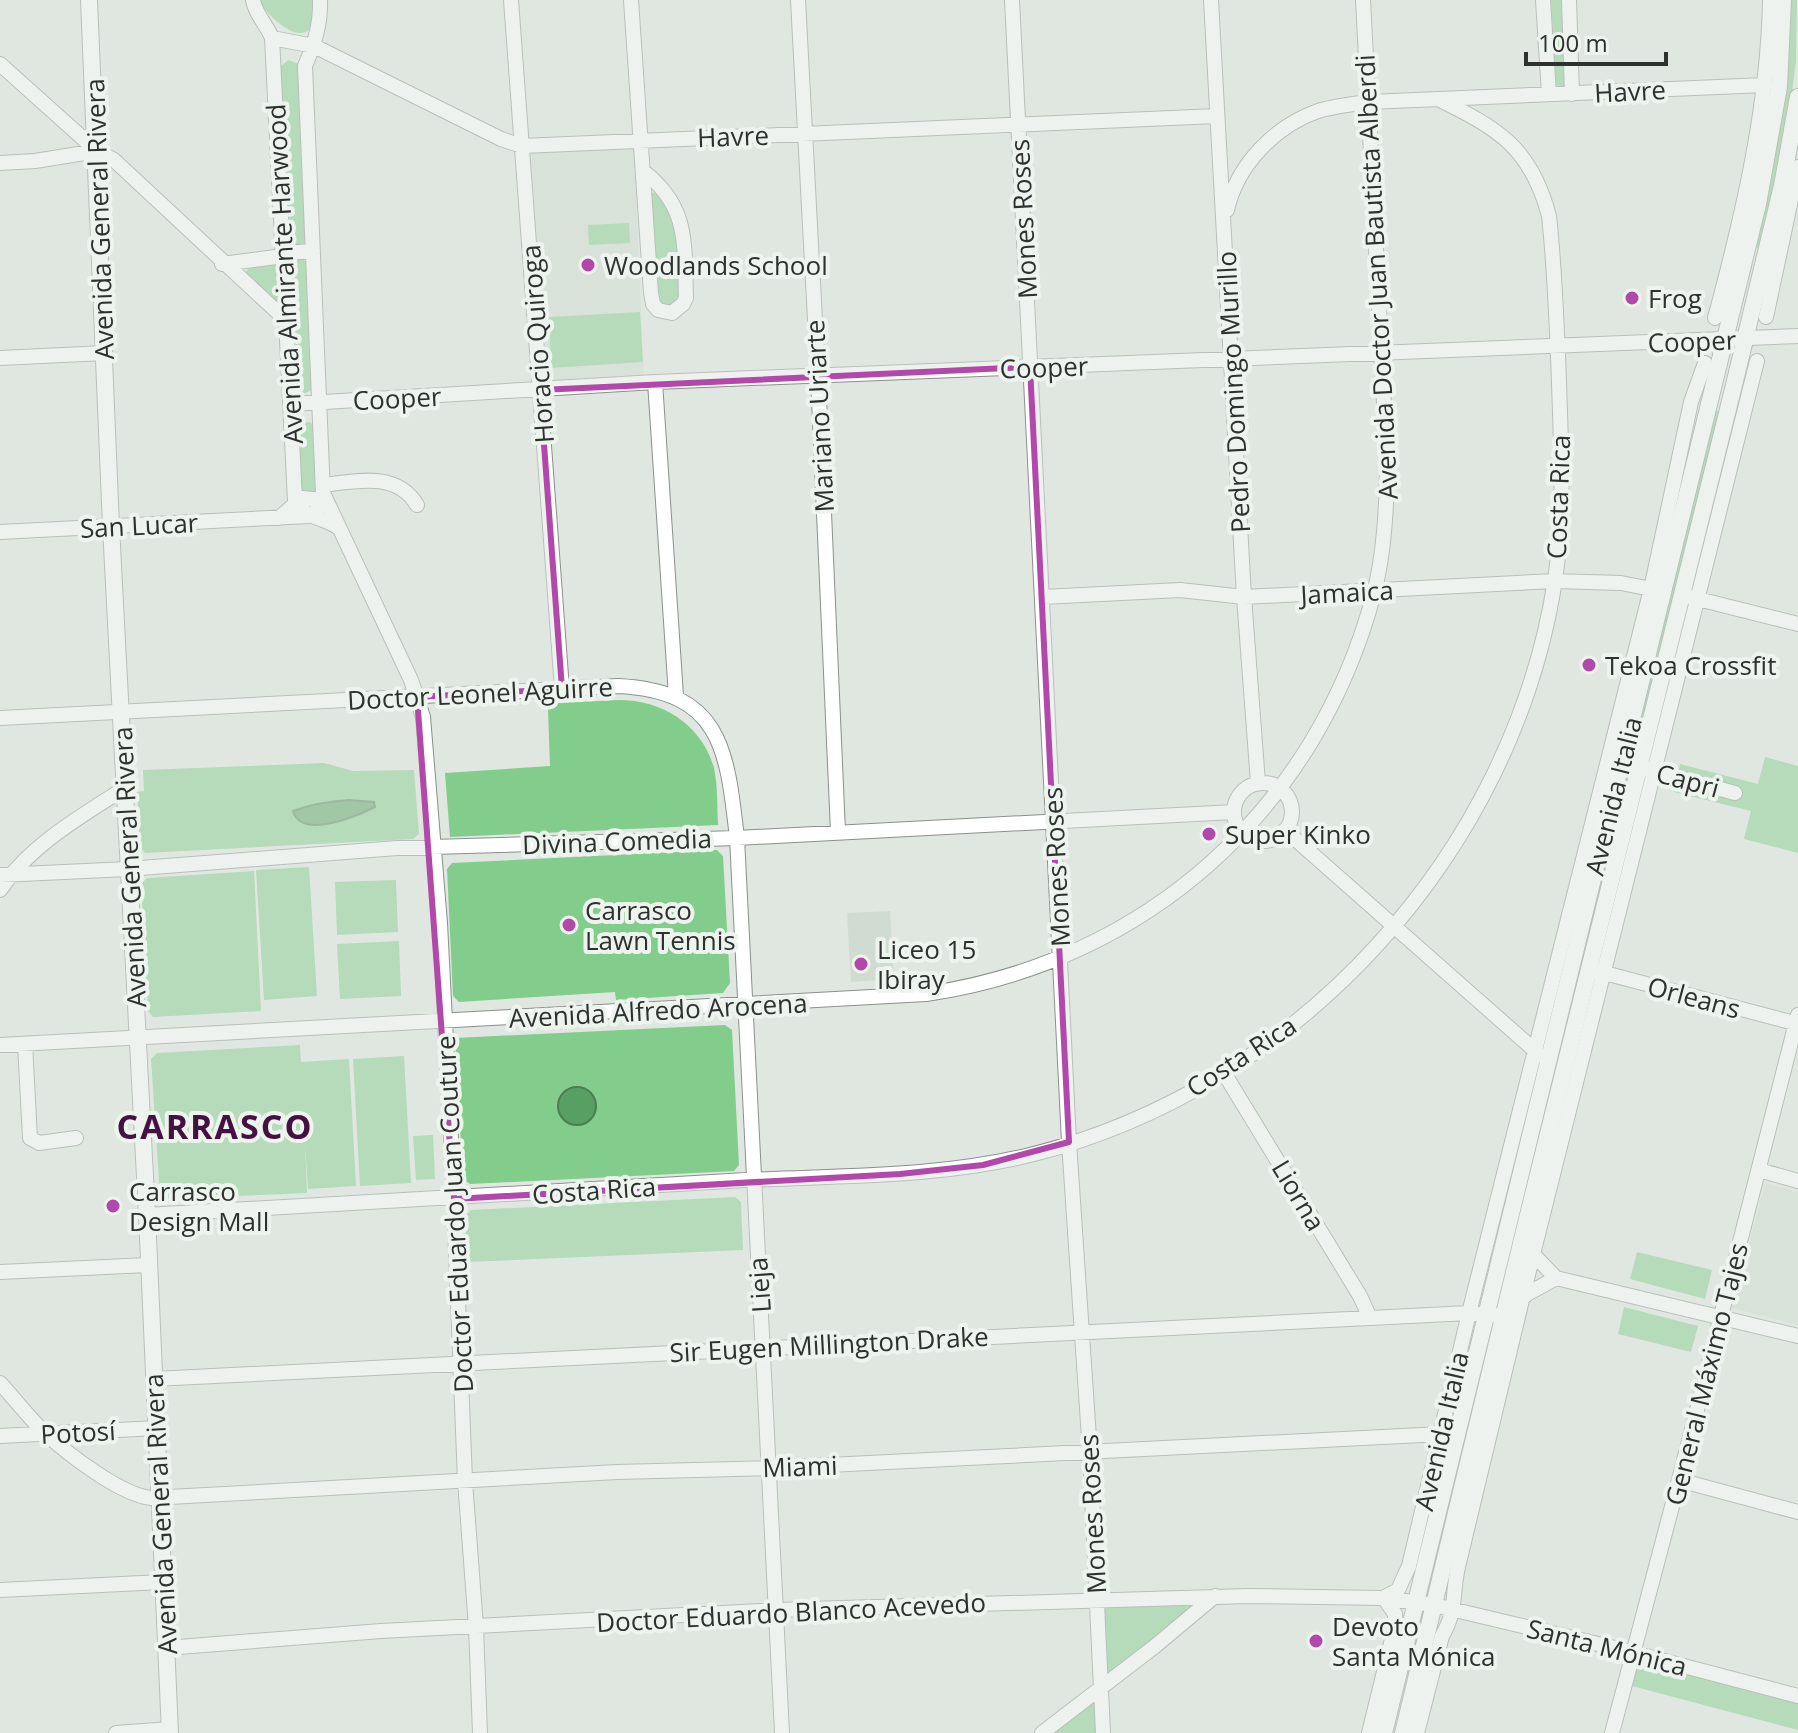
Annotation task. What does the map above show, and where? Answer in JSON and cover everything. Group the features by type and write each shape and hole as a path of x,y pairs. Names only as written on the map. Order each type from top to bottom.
{"main road":[{"name":"Avenida General Rivera","path":"89,0 111,527 170,1731"},
{"name":"Avenida Italia","path":"1384,1733 1385,1696 1414,1610 1433,1533 1477,1315 1709,405 1740,263 1766,167 1779,87 1783,0"},
{"name":"Avenida Italia","path":"1411,1729 1424,1674 1434,1605 1523,1235 1550,1156 1742,386 1745,340 1766,281 1766,253 1795,160 1798,97"},
{"path":"1740,263 1746,284 1736,331 1745,340"},
{"path":"1724,340 1732,347 1727,383 1736,408"},
{"path":"1433,1533 1429,1592 1434,1605"},
{"path":"1414,1610 1421,1618 1415,1664 1424,1674"}],"street":[{"name":"Avenida Almirante Harwood","path":"253,0 254,8 267,25 272,38 295,501"},
{"name":"Avenida Almirante Harwood","path":"320,0 321,13 314,46 305,66 324,500 338,521 417,697"},
{"name":"Horacio Quiroga","path":"511,0 562,689"},
{"path":"631,0 640,139 653,304 658,310 672,313 686,298 683,230 675,208 654,179 643,171"},
{"name":"Mariano Uriarte","path":"798,0 838,832"},
{"name":"Mones Roses","path":"1012,0 1069,1142 1090,1453 1103,1733"},
{"name":"Pedro Domingo Murillo","path":"1211,0 1244,597 1258,783"},
{"name":"Avenida Doctor Juan Bautista Alberdi","path":"1261,811 1280,788 1331,707 1365,625 1386,514 1387,461 1363,0"},
{"path":"1543,0 1549,94"},
{"path":"1569,0 1572,94"},
{"name":"Avenida Italia","path":"1715,318 1740,263 1769,50 1770,0"},
{"name":"Havre","path":"272,38 314,46 501,139 522,146 1217,116"},
{"path":"0,64 97,151 114,160 222,264 287,321"},
{"name":"Havre","path":"1224,222 1229,202 1248,163 1266,143 1304,117 1321,110 1369,102 1765,85"},
{"path":"1494,98 1496,129"},
{"name":"Costa Rica","path":"147,1215 900,1174 983,1165 1035,1154 1149,1112 1224,1073 1316,1005 1394,928 1456,843 1489,783 1524,701 1536,664 1554,581 1560,529 1562,457 1551,237 1543,191 1517,149 1496,129 1440,100"},
{"path":"0,163 97,151"},
{"path":"1220,158 1248,163"},
{"name":"Avenida Italia","path":"1766,317 1766,281 1787,188"},
{"path":"222,264 313,251"},
{"path":"1740,263 1766,253"},
{"name":"Cooper","path":"291,404 655,382 1798,336"},
{"path":"0,358 105,353"},
{"name":"Avenida Italia","path":"1742,386 1757,361"},
{"name":"Avenida Italia","path":"1541,1056 1651,589 1691,402 1705,363"},
{"path":"655,382 676,696"},
{"path":"1691,402 1736,408"},
{"path":"323,485 361,480 388,482 410,493 417,505"},
{"path":"279,518 295,501 308,497 324,500 319,509 309,516"},
{"path":"295,501 300,510 309,516 323,519 339,528"},
{"name":"San Lucar","path":"0,532 309,516"},
{"name":"Jamaica","path":"1043,597 1180,590 1244,597 1554,581 1621,583 1651,589"},
{"path":"1690,597 1798,624"},
{"name":"Doctor Leonel Aguirre","path":"0,718 641,687 676,696 701,717 718,737 730,774 737,838"},
{"name":"Doctor Eduardo Juan Couture","path":"417,697 423,717 435,847 480,1733"},
{"name":"Capri","path":"1647,770 1735,793"},
{"path":"1258,783 1269,783 1280,788 1291,808 1285,830 1267,840 1254,839 1242,832 1234,812 1240,794 1258,783"},
{"path":"0,890 5,874 56,834 125,788"},
{"name":"Avenida Alfredo Arocena","path":"0,1045 948,991 1013,976 1060,959 1110,935 1165,900 1242,832 1261,811"},
{"name":"Divina Comedia","path":"5,874 128,869 435,847 737,838 1234,812"},
{"path":"1285,830 1541,1056"},
{"name":"Lieja","path":"737,838 782,1733"},
{"name":"Orleans","path":"1596,971 1797,1021"},
{"name":"General Máximo Tajes","path":"1612,1733 1797,1021"},
{"path":"25,1044 30,1138 39,1143 76,1138"},
{"name":"Liorna","path":"1224,1073 1360,1296 1370,1318"},
{"name":"Avenida Italia","path":"1424,1674 1456,1599 1454,1586 1458,1567 1533,1254 1550,1156"},
{"path":"1759,1170 1798,1181"},
{"path":"1523,1235 1533,1254 1556,1278 1798,1336"},
{"path":"0,1272 148,1265"},
{"path":"1504,1316 1523,1298 1556,1278"},
{"name":"Avenida Italia","path":"1392,1668 1396,1620 1384,1598 1398,1590 1409,1566 1441,1434 1477,1315"},
{"name":"Sir Eugen Millington Drake","path":"154,1379 1370,1318 1504,1316"},
{"name":"Miami","path":"0,1383 46,1434 80,1460 142,1497 1441,1434"},
{"name":"Potosí","path":"0,1436 157,1428"},
{"path":"1679,1480 1798,1512"},
{"name":"Avenida Italia","path":"1433,1533 1452,1537"},
{"path":"0,1590 162,1582"},
{"path":"1042,1733 1215,1596"},
{"name":"Doctor Eduardo Blanco Acevedo","path":"166,1648 257,1639 776,1610 1096,1599 1215,1596 1384,1598 1414,1610"},
{"name":"Santa Mónica","path":"1414,1610 1434,1605 1633,1652 1798,1696"},
{"path":"1392,1668 1424,1674"},
{"name":"Avenida Italia","path":"1369,1733 1385,1696"},
{"path":"116,1733 170,1731"}],"highlighted area":[{"path":"1030,367 1069,1142 983,1165 900,1174 454,1199 417,697 562,689 540,390"}],"shaded area":[{"path":"258,0 316,0 313,25 307,31 291,31 275,20"},
{"path":"1551,0 1565,0 1565,87 1556,85"},
{"path":"1788,0 1797,0 1796,61 1787,134 1757,248 1755,246"},
{"path":"288,60 299,64 307,238 304,245 294,248 287,239 280,67"},
{"name":"Woodlands School","path":"634,148 644,380 544,385 531,151"},
{"path":"657,192 676,214 681,253 679,308 658,305 651,193"},
{"path":"629,223 630,243 589,245 588,225"},
{"path":"300,258 308,266 312,390 301,395 295,389 289,266 294,259"},
{"path":"278,261 282,299 278,303 244,274 252,265"},
{"path":"640,312 643,362 551,368 549,317"},
{"path":"1716,409 1720,413 1500,1295 1498,1294"},
{"path":"309,422 316,425 318,493 302,495 298,426"},
{"path":"635,701 665,710 700,739 714,768 718,825 450,837 445,773 550,766 548,710 542,704"},
{"path":"1765,757 1798,766 1798,853 1744,839 1751,811 1674,792 1680,764 1758,784"},
{"path":"324,763 353,771 414,770 419,834 413,839 145,853 140,847 137,792 144,791 143,770"},
{"path":"349,800 374,802 375,807 356,816 318,825 298,820 293,811 321,804"},
{"name":"Carrasco Lawn Tennis","path":"717,850 723,856 730,983 723,993 616,1000 615,992 459,1002 453,996 447,869 452,863"},
{"path":"309,867 317,996 264,1000 256,870"},
{"path":"254,871 261,1011 153,1017 148,1011 141,884 147,878"},
{"path":"396,880 398,932 337,935 335,882"},
{"path":"890,911 894,979 851,982 847,913"},
{"path":"399,941 401,996 340,999 337,944"},
{"path":"725,1025 732,1030 739,1165 734,1171 470,1184 463,1179 455,1038"},
{"path":"300,1045 301,1062 349,1059 356,1186 308,1189 305,1143 307,1193 168,1199 160,1195 151,1059 157,1053"},
{"path":"404,1056 411,1183 360,1186 353,1059"},
{"path":"577,1087 590,1093 596,1106 590,1119 577,1125 564,1119 558,1106 564,1093"},
{"path":"433,1135 435,1179 416,1180 413,1136"},
{"path":"1765,1183 1798,1192 1798,1325 1732,1308"},
{"path":"735,1197 741,1202 743,1250 467,1262 465,1216 471,1210"},
{"path":"1637,1252 1712,1270 1705,1299 1630,1279"},
{"path":"1624,1307 1698,1326 1691,1352 1618,1334"},
{"path":"1200,1601 1108,1675 1106,1673 1103,1610 1106,1606"},
{"path":"1639,1658 1798,1700 1798,1730 1632,1686"},
{"path":"1095,1703 1100,1733 1052,1733"}],"place":[{"name":"Woodlands School","path":"588,265"},
{"name":"Frog","path":"1632,298"},
{"name":"Tekoa Crossfit","path":"1589,665"},
{"name":"Super Kinko","path":"1209,834"},
{"name":"Carrasco Lawn Tennis","path":"569,925"},
{"name":"Liceo 15 Ibiray","path":"861,964"},
{"name":"Carrasco Design Mall","path":"113,1206"},
{"name":"Devoto Santa Mónica","path":"1316,1641"}],"district":[{"name":"CARRASCO","path":"215,1126"}]}
